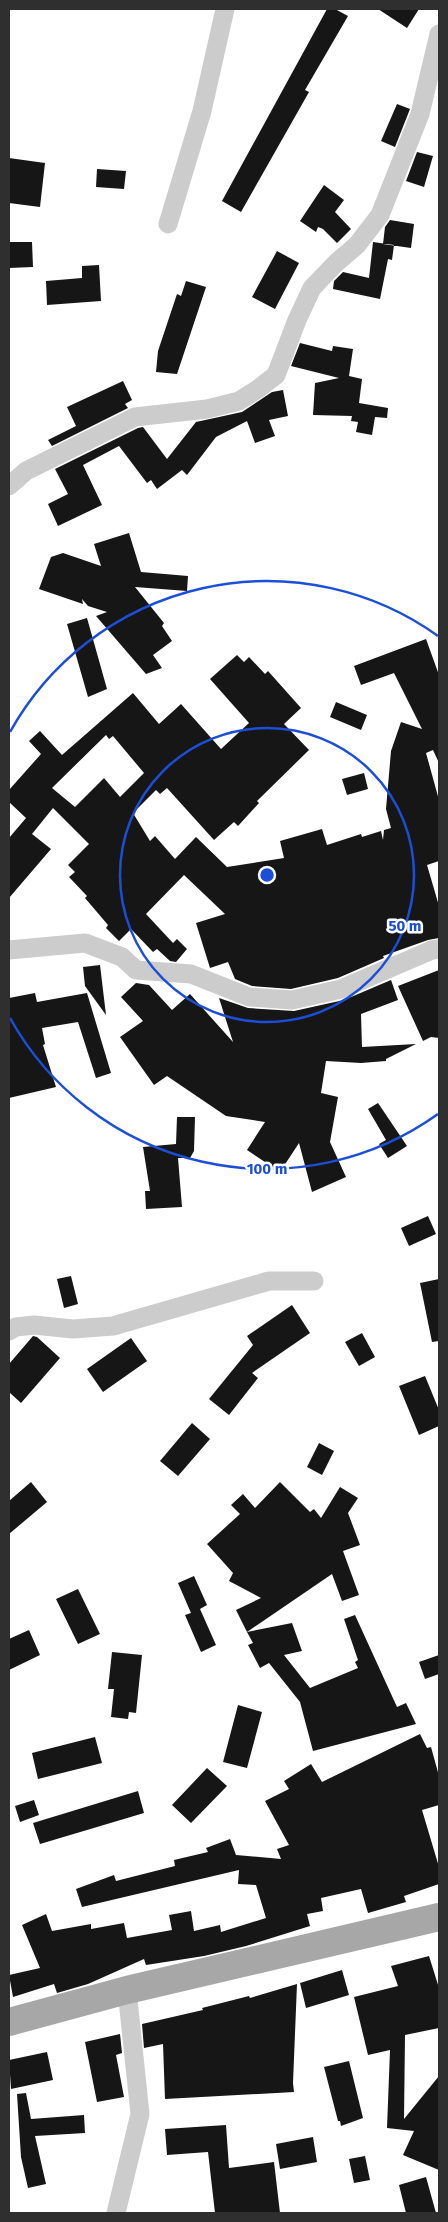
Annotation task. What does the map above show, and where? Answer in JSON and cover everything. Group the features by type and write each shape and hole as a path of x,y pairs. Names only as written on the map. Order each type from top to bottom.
{"main road":[{"path":"9,2022 126,1990 439,1917"}],"street":[{"path":"168,224 202,112 225,9"},
{"path":"9,486 26,472 135,417 207,409 239,401 276,375 296,320 312,288 357,245 380,216 420,114 439,34"},
{"path":"9,950 84,943 122,957 136,970 191,974 249,997 292,1000 341,989 432,950 439,949"},
{"path":"9,1331 34,1325 73,1329 113,1326 269,1281 314,1281"},
{"path":"116,2213 140,2114 126,1990"}],"building":[{"path":"327,9 335,9 348,16 305,90 309,92 241,212 222,201"},
{"path":"378,9 419,9 407,28"},
{"path":"397,104 410,109 395,147 381,141"},
{"path":"417,152 433,156 424,187 406,181"},
{"path":"9,158 45,163 40,207 9,203"},
{"path":"97,169 126,171 124,189 96,187"},
{"path":"324,185 344,200 335,212 351,229 337,243 323,229 318,227 316,232 300,221"},
{"path":"390,220 414,224 411,248 383,244 385,227"},
{"path":"9,242 32,242 33,267 9,268"},
{"path":"373,242 394,245 392,260 388,259 380,299 333,289 334,281 343,272 369,278"},
{"path":"277,251 299,263 275,309 252,297"},
{"path":"99,265 101,301 47,305 46,281 82,278 82,266"},
{"path":"186,281 206,287 177,374 156,372 158,351 177,294 181,296"},
{"path":"300,343 332,351 333,346 353,349 349,376 362,379 359,403 388,408 387,418 375,417 372,435 356,432 358,422 351,421 352,416 313,415 315,383 339,378 291,366"},
{"path":"123,381 132,400 125,404 128,408 52,446 48,440 76,426 67,407"},
{"path":"283,390 288,416 269,420 275,436 255,443 247,421 216,437 187,475 182,470 157,489 151,480 147,483 119,446 83,465 102,505 58,526 48,504 68,494 55,469 143,427 167,459 196,422 242,412 272,392"},
{"path":"129,533 141,572 188,576 187,591 135,587 164,623 162,626 172,641 153,655 162,668 146,674 96,616 107,612 88,606 82,599 83,604 39,589 51,557 63,553 101,566 94,544"},
{"path":"87,618 107,689 88,697 67,624"},
{"path":"426,639 439,675 439,763 433,750 426,753 439,800 439,861 427,865 439,906 439,938 383,956 384,958 338,978 291,989 252,986 235,979 228,962 210,968 196,923 225,914 184,875 146,914 173,943 177,939 187,949 176,962 170,961 157,949 153,952 131,929 119,941 106,928 108,925 85,898 87,896 69,877 75,872 68,865 89,844 53,808 32,834 51,849 9,898 9,838 26,818 9,802 9,790 41,754 29,741 40,731 62,755 133,693 159,724 181,704 221,749 249,723 210,679 237,655 244,662 249,657 265,674 268,671 301,708 284,724 309,750 257,801 259,803 238,826 234,822 214,840 167,788 160,794 156,790 133,813 150,841 155,836 175,859 196,837 227,867 284,858 280,841 322,829 327,845 361,834 362,837 381,831 383,840 384,830 391,828 386,809 391,751 401,722 422,729 394,673 361,685 354,666","holes":["106,735 109,739 113,736 144,773 120,797 104,778 75,807 52,788"]},
{"path":"336,702 367,715 361,730 330,717"},
{"path":"364,773 368,789 347,795 342,779"},
{"path":"100,965 106,1015 85,986 83,967"},
{"path":"439,970 439,1038 431,1037 423,1041 398,986"},
{"path":"391,980 398,1000 361,1014 362,1047 416,1044 386,1059 386,1061 361,1063 326,1061 321,1093 338,1097 330,1142 346,1177 312,1192 299,1143 280,1172 247,1150 265,1122 226,1116 167,1076 154,1085 120,1037 143,1021 121,997 136,983 149,985 172,1010 190,994 233,1042 219,998 248,1008 294,1011 344,1000"},
{"path":"35,993 37,1002 87,993 111,1073 96,1078 78,1022 42,1028 45,1044 43,1045 56,1087 9,1098 9,998"},
{"path":"378,1103 407,1146 388,1158 379,1144 386,1140 368,1109"},
{"path":"177,1117 195,1117 194,1151 190,1158 178,1158 182,1207 146,1209 145,1191 150,1191 143,1147 176,1144"},
{"path":"428,1216 436,1234 409,1246 401,1228"},
{"path":"71,1276 78,1304 64,1308 57,1279"},
{"path":"439,1279 439,1341 432,1342 420,1283"},
{"path":"292,1305 310,1333 252,1373 258,1378 229,1415 209,1399 253,1345 247,1336"},
{"path":"362,1333 375,1357 359,1366 345,1342"},
{"path":"33,1336 37,1337 60,1358 21,1403 9,1392 9,1364"},
{"path":"131,1338 147,1361 103,1392 87,1369"},
{"path":"425,1376 439,1410 439,1426 419,1435 399,1386"},
{"path":"192,1423 210,1439 178,1476 160,1461"},
{"path":"319,1443 334,1451 322,1475 307,1467"},
{"path":"31,1482 47,1502 9,1534 9,1501"},
{"path":"280,1482 310,1512 314,1509 321,1518 340,1487 358,1498 348,1513 360,1545 343,1551 359,1595 342,1601 332,1574 247,1632 236,1610 261,1598 229,1581 233,1573 207,1544 240,1514 231,1505 243,1494 255,1508"},
{"path":"194,1576 207,1605 200,1609 216,1645 201,1652 185,1615 191,1613 178,1583"},
{"path":"78,1589 100,1634 78,1644 56,1599"},
{"path":"355,1615 397,1707 406,1703 416,1724 313,1751 300,1702 269,1663 260,1668 248,1645 253,1643 247,1632 292,1623 302,1651 284,1655 310,1688 358,1668 355,1662 358,1660 344,1619"},
{"path":"29,1630 40,1655 9,1670 9,1639"},
{"path":"112,1652 142,1655 136,1713 129,1712 128,1719 111,1717 114,1689 108,1689"},
{"path":"439,1655 439,1674 425,1679 419,1662"},
{"path":"238,1705 262,1712 247,1768 223,1762"},
{"path":"420,1734 427,1748 431,1747 439,1776 439,1805 422,1810 439,1867 439,1884 404,1896 406,1902 368,1913 361,1889 321,1898 323,1911 307,1914 310,1926 246,1946 204,1956 146,1965 144,1959 88,1984 57,1993 54,1984 13,1997 9,1975 40,1968 22,1925 46,1914 52,1931 91,1924 91,1929 124,1923 127,1938 172,1930 169,1915 191,1911 194,1931 220,1925 221,1932 266,1918 256,1885 238,1884 239,1870 82,1907 76,1889 114,1875 116,1881 175,1866 174,1860 208,1852 206,1848 230,1839 236,1855 281,1859 277,1849 289,1845 265,1801 289,1789 284,1781 311,1764 322,1782"},
{"path":"95,1737 102,1763 38,1779 32,1753"},
{"path":"207,1768 227,1786 191,1823 172,1805"},
{"path":"138,1791 144,1813 40,1844 33,1823"},
{"path":"34,1800 39,1815 20,1822 15,1806"},
{"path":"429,1956 439,1988 439,2028 405,2035 404,2119 439,2076 439,2170 403,2155 414,2131 387,2128 390,2050 368,2055 354,1997 398,1986 391,1966"},
{"path":"342,1970 349,1995 306,2008 300,1983"},
{"path":"297,1984 294,2092 165,2099 163,2044 144,2048 142,2024 203,2010 202,2008 249,1996 250,1998"},
{"path":"120,2034 122,2053 116,2055 124,2097 97,2102 85,2042"},
{"path":"47,2052 53,2080 11,2089 9,2060"},
{"path":"349,2061 363,2118 341,2126 324,2067"},
{"path":"26,2093 31,2119 84,2115 85,2133 35,2136 46,2184 28,2188 21,2157 17,2094"},
{"path":"226,2125 229,2168 274,2162 280,2213 215,2213 208,2152 167,2155 165,2129"},
{"path":"313,2137 317,2162 280,2169 276,2144"},
{"path":"365,2156 370,2180 354,2183 349,2159"},
{"path":"426,2177 436,2213 406,2213 399,2185"}]}
